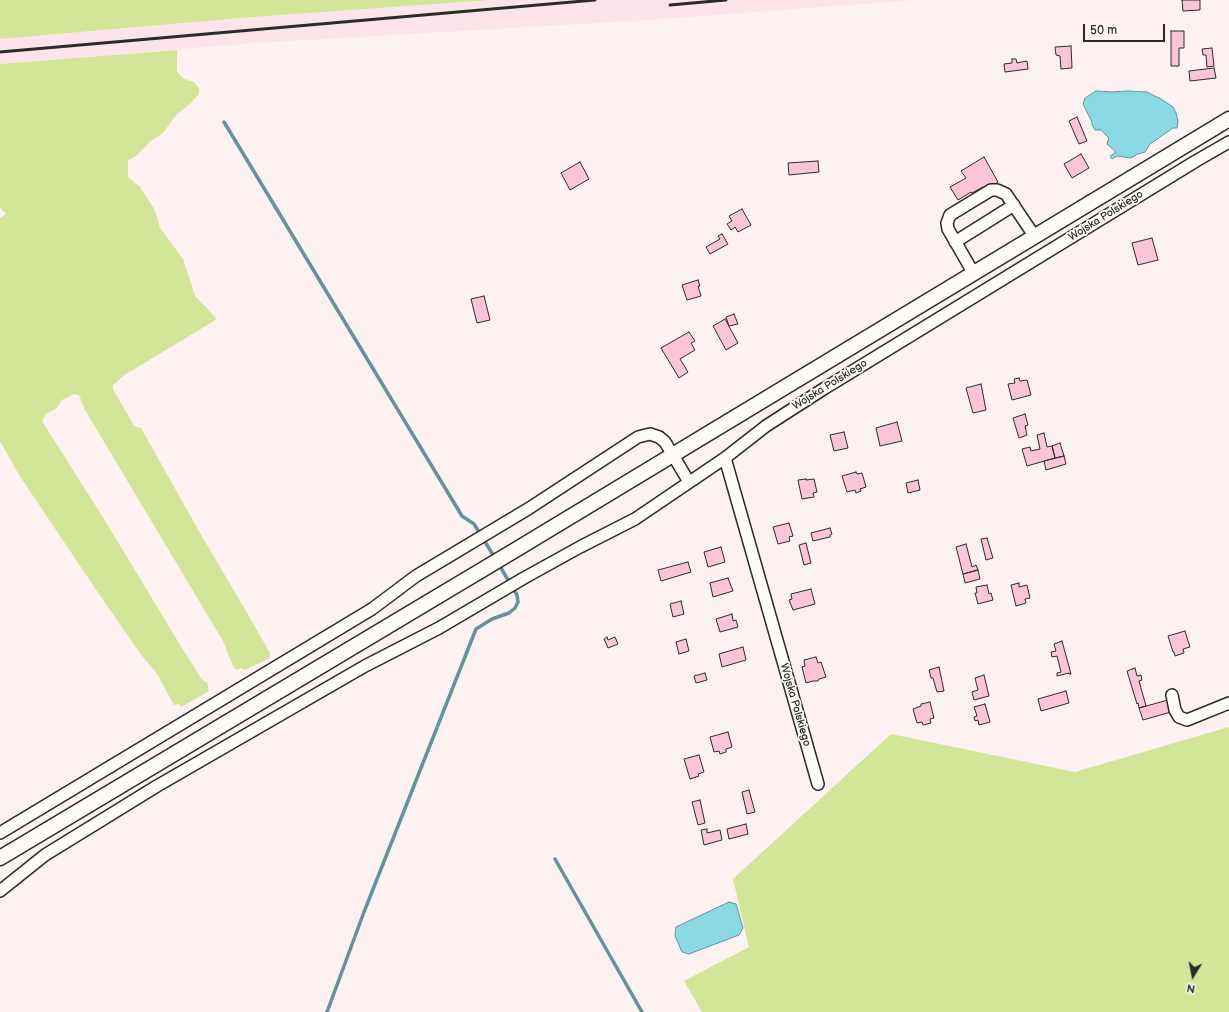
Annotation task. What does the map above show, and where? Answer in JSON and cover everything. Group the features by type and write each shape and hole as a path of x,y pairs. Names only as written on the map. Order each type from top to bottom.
{"main road":[{"name":"Wojska Polskiego","path":"0,858 718,429 1229,120"}],"street":[{"name":"Wojska Polskiego","path":"818,784 725,458 766,426 825,388 1229,142"},
{"path":"974,274 948,229 947,223 950,215 991,190 998,190 1006,194 1035,237"},
{"path":"955,242 1014,205"},
{"path":"0,833 367,612 416,576 528,509 638,437 650,434 659,437 665,442 690,482"},
{"path":"0,891 44,855 157,786 365,666 439,628 580,546 635,519 725,458"},
{"path":"1172,696 1175,710 1179,717 1187,720 1229,703"}],"shaded area":[{"path":"491,0 915,0 649,20 256,43 0,64 0,39 253,17"}],"green space":[{"path":"0,0 491,0 253,17 0,39"},
{"path":"177,50 177,72 184,79 194,82 199,88 199,94 191,103 176,115 163,133 150,142 136,156 128,160 128,177 140,187 155,210 160,228 183,259 195,296 217,319 123,376 113,385 113,389 134,426 141,428 270,653 270,658 245,670 241,668 236,670 233,666 223,641 85,410 79,395 74,394 62,400 57,408 46,414 42,421 104,519 182,648 201,678 207,682 209,691 181,707 179,704 174,705 156,672 142,656 99,594 19,475 0,441 0,218 6,214 0,207 0,64"},
{"path":"1229,727 1229,1012 702,1012 684,981 749,947 733,879 891,734 1075,772"}],"water":[{"path":"1096,91 1147,92 1173,107 1178,121 1177,128 1173,128 1150,144 1145,152 1131,158 1117,156 1112,159 1110,156 1115,153 1115,151 1107,144 1109,138 1101,130 1095,130 1083,104 1085,98"},
{"path":"729,902 736,904 743,928 739,935 689,954 682,952 675,936 676,927"}],"building":[{"path":"1182,0 1200,0 1200,10 1183,11"},
{"path":"1171,31 1184,31 1184,48 1179,48 1179,66 1171,66"},
{"path":"1071,46 1072,68 1061,69 1060,56 1056,55 1055,47"},
{"path":"1212,48 1214,66 1207,67 1206,55 1203,55 1202,49"},
{"path":"1012,59 1016,59 1017,63 1027,61 1028,69 1005,72 1004,64 1012,63"},
{"path":"1214,68 1216,78 1190,81 1189,71"},
{"path":"1077,117 1087,141 1079,144 1069,121"},
{"path":"1081,154 1089,168 1072,178 1064,164"},
{"path":"984,157 998,182 985,190 983,187 972,193 971,192 958,200 950,187 966,178 961,171"},
{"path":"818,161 819,172 789,175 788,163"},
{"path":"580,162 589,179 570,190 561,173"},
{"path":"742,209 751,225 738,232 735,227 731,230 727,224 732,221 729,216"},
{"path":"722,234 728,244 710,254 706,247 720,239 718,236"},
{"path":"1152,238 1158,260 1138,265 1132,243"},
{"path":"698,280 701,296 687,300 682,285"},
{"path":"484,296 490,320 477,323 471,299"},
{"path":"734,314 738,324 729,326 726,317"},
{"path":"725,319 738,343 726,350 713,326"},
{"path":"689,332 695,341 691,343 695,350 680,359 688,372 679,378 661,348"},
{"path":"1019,378 1020,381 1027,380 1031,395 1012,400 1008,384 1015,383 1014,379"},
{"path":"981,384 986,410 973,413 966,388"},
{"path":"1025,414 1028,425 1025,426 1027,435 1019,438 1013,418"},
{"path":"897,422 902,441 880,446 876,428"},
{"path":"844,432 848,448 834,451 830,435"},
{"path":"1044,433 1047,447 1052,446 1055,458 1027,466 1022,449 1030,447 1031,451 1040,449 1037,435"},
{"path":"1060,443 1064,456 1055,458 1052,446"},
{"path":"1064,456 1066,464 1046,470 1044,461"},
{"path":"856,472 857,474 862,473 866,487 860,489 861,491 856,493 855,490 847,492 842,476"},
{"path":"814,479 817,492 813,493 814,497 802,499 798,480"},
{"path":"918,480 920,490 908,493 906,483"},
{"path":"789,523 793,536 789,537 790,541 778,544 773,527"},
{"path":"830,528 832,534 830,537 813,541 811,533"},
{"path":"987,538 993,558 986,560 981,539"},
{"path":"806,543 811,563 804,565 799,545"},
{"path":"966,544 972,567 976,565 978,570 963,574 956,547"},
{"path":"721,547 725,562 708,567 704,552"},
{"path":"688,562 691,572 661,581 658,570"},
{"path":"978,570 980,579 965,583 963,574"},
{"path":"728,578 733,591 713,597 710,583"},
{"path":"1019,583 1019,587 1027,585 1030,598 1025,599 1026,603 1016,606 1011,585"},
{"path":"987,585 989,594 991,593 993,600 978,604 975,593 977,593 976,587"},
{"path":"811,589 815,604 793,610 789,600 792,599 791,594"},
{"path":"681,601 684,614 673,617 670,604"},
{"path":"732,614 733,621 736,620 738,627 720,632 716,619"},
{"path":"1185,631 1190,647 1183,649 1184,653 1175,656 1168,636"},
{"path":"607,637 608,640 615,637 618,644 608,648 604,639"},
{"path":"686,639 689,651 679,654 676,642"},
{"path":"1062,641 1071,674 1069,673 1057,676 1057,673 1061,672 1057,656 1052,657 1051,652 1056,651 1054,644"},
{"path":"743,647 746,660 722,667 719,654"},
{"path":"816,657 818,663 821,662 826,677 819,679 818,681 806,683 802,667 805,666 804,660"},
{"path":"939,667 944,691 937,692 929,670"},
{"path":"1135,668 1137,676 1141,675 1142,680 1139,681 1146,706 1139,708 1127,671"},
{"path":"705,673 707,680 696,683 694,676"},
{"path":"984,675 989,696 974,700 972,692 978,690 975,678"},
{"path":"1066,691 1069,703 1041,711 1038,699"},
{"path":"1168,700 1171,712 1143,720 1139,708"},
{"path":"930,702 934,718 930,719 931,723 923,725 922,722 917,723 913,709 921,706 921,704"},
{"path":"985,704 990,722 979,725 978,720 975,721 974,717 977,716 974,707"},
{"path":"728,732 732,747 726,749 726,752 720,754 719,751 714,752 710,737"},
{"path":"699,755 704,772 698,774 699,776 690,779 684,759"},
{"path":"749,790 755,812 747,814 742,792"},
{"path":"700,800 705,823 698,825 692,802"},
{"path":"746,824 748,834 729,839 727,829"},
{"path":"707,829 707,833 720,830 722,840 704,845 701,830"}],"waterway":[{"path":"224,122 462,516 474,524 495,558"},
{"path":"327,1012 364,912 476,629 492,619 509,613 515,608 518,602 517,595 498,563"},
{"path":"555,859 642,1012"}],"railway":[{"path":"0,52 595,0"},
{"path":"670,5 726,0"}]}
